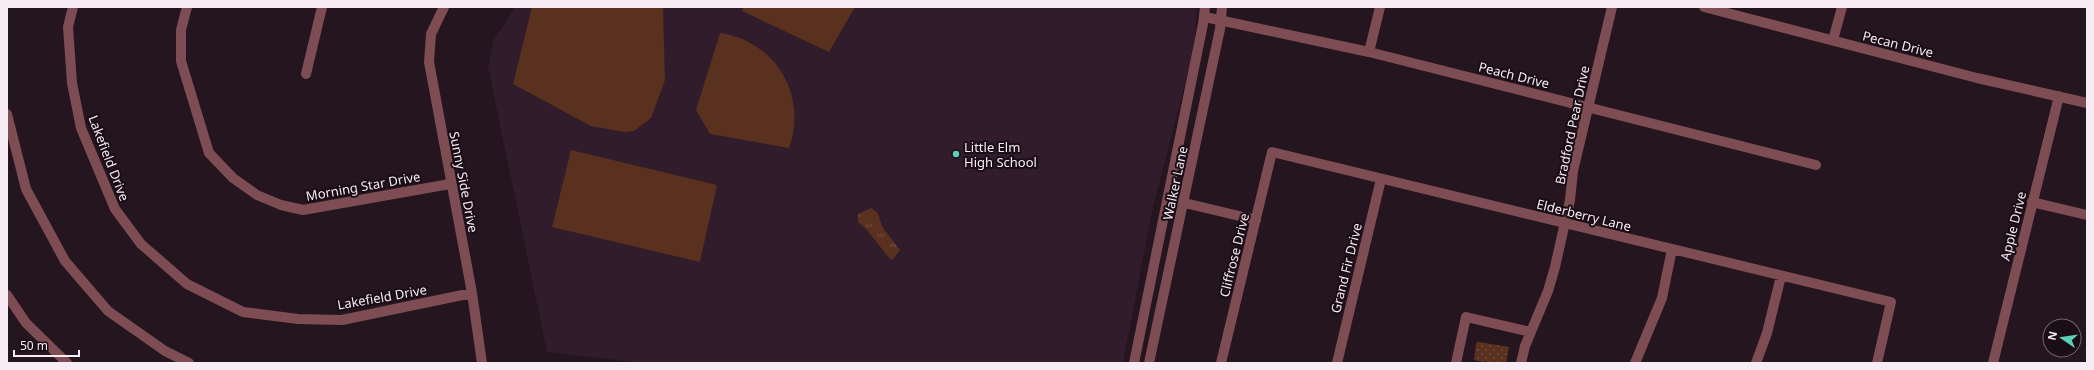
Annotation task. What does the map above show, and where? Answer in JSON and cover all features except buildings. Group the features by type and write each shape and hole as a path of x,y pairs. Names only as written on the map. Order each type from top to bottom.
{"street":[{"name":"Lakefield Drive","path":"73,7 68,27 72,83 81,128 106,189 115,210 141,244 187,284 243,312 298,319 342,320 472,293"},
{"name":"Morning Star Drive","path":"187,7 181,30 181,61 209,153 233,178 257,195 281,205 303,210 450,184"},
{"path":"306,74 322,7"},
{"name":"Sunny Side Drive","path":"444,7 431,34 429,62 450,184 472,293 482,363"},
{"name":"Walker Lane","path":"1149,363 1222,19 1222,7"},
{"path":"1369,52 1380,7"},
{"name":"Bradford Pear Drive","path":"1521,363 1531,332 1548,291 1570,200 1573,172 1587,107 1612,7"},
{"name":"Pecan Drive","path":"1704,7 1727,10 1977,78 2087,103"},
{"path":"1833,40 1842,7"},
{"name":"Walker Lane","path":"1134,363 1205,12"},
{"name":"Peach Drive","path":"1205,12 1222,19 1369,52 1816,165"},
{"name":"Apple Drive","path":"1993,363 2059,96"},
{"path":"7,114 26,189 65,261 108,311 164,351 189,363"},
{"name":"Elderberry Lane","path":"1272,152 1891,302 1877,363"},
{"name":"Cliffrose Drive","path":"1221,363 1272,152"},
{"name":"Grand Fir Drive","path":"1336,363 1381,179"},
{"path":"1168,199 1256,220"},
{"path":"2032,202 2087,216"},
{"path":"1635,363 1662,298 1672,249"},
{"path":"1756,363 1767,333 1781,276"},
{"path":"7,295 26,323 66,363"},
{"path":"1456,363 1466,317 1531,332"}],"shaded area":[{"path":"515,7 1197,7 1196,27 1189,69 1153,207 1123,363 642,363 547,352 488,67 493,41"}],"green space":[{"path":"532,7 663,7 665,80 651,118 634,131 623,132 591,126 513,84"},
{"path":"744,7 855,7 829,52 742,11"},
{"path":"720,33 740,38 757,47 771,59 783,74 790,91 794,109 794,128 789,148 710,134 696,110"},
{"path":"571,150 717,185 700,262 552,227"},
{"path":"871,208 877,212 883,228 900,250 893,259 890,259 867,230 858,222 858,214"},
{"path":"1479,342 1509,347 1506,363 1488,363 1486,361 1483,362 1474,360 1476,343"}],"place":[{"name":"Little Elm High School","path":"956,154"}]}
